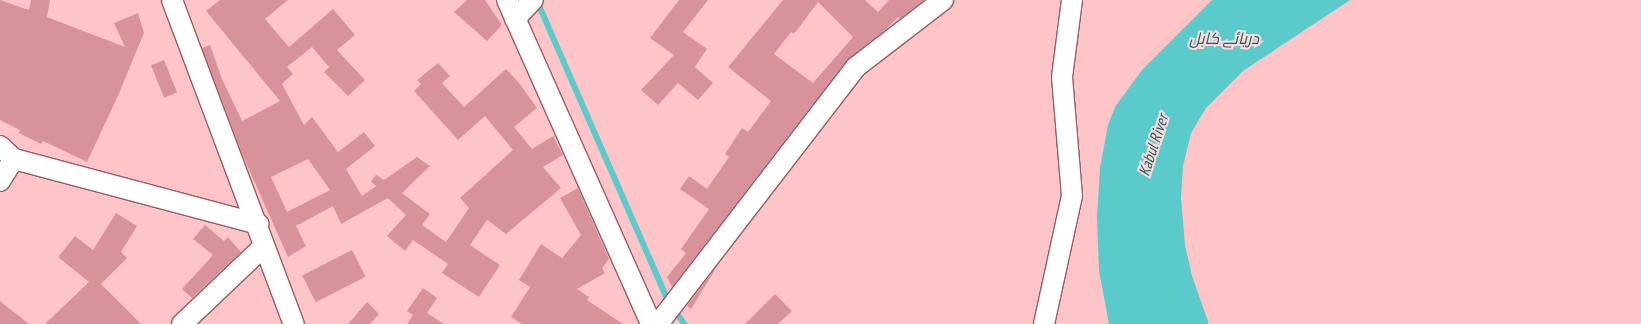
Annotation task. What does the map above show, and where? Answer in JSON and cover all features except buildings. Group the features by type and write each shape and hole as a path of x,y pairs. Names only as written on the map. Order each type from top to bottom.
{"street":[{"path":"172,0 258,224 263,247 294,324"},
{"path":"507,0 525,8 656,323 856,67 942,0"},
{"path":"1044,324 1072,196 1062,77 1072,0"},
{"path":"0,181 7,153 258,224"},
{"path":"182,324 263,247"}],"water":[{"path":"1212,0 1350,0 1243,71 1206,108 1191,133 1183,166 1181,198 1185,245 1192,276 1209,324 1109,324 1099,271 1097,217 1100,168 1108,125 1115,107 1142,70"}],"waterway":[{"path":"537,0 669,302"},
{"path":"674,309 685,324"}],"water label":[{"name":"دریائے کابل","path":"1224,38"},
{"name":"Kabul River","path":"1153,145"}]}
